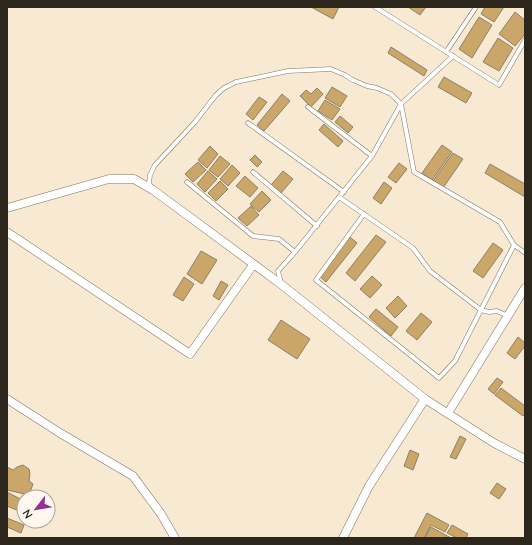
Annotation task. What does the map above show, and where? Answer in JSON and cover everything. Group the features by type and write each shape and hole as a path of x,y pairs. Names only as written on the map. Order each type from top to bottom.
{"street":[{"path":"7,208 109,179 134,179 153,190 282,285 425,398 494,443 525,459"},
{"path":"7,232 190,354 253,265"},
{"path":"448,413 525,288"},
{"path":"343,538 369,486 425,398"},
{"path":"7,399 60,433 133,476 162,514 174,538"}],"lane":[{"path":"375,7 499,85 525,40"},
{"path":"446,52 476,7"},
{"path":"282,285 278,271 317,226 372,156 401,104 453,56"},
{"path":"153,190 149,183 150,175 155,166 195,122 216,95 224,88 236,82 288,71 331,69 353,80 391,94 401,104 414,172 500,222 514,245 525,253"},
{"path":"308,107 372,156"},
{"path":"248,123 344,192"},
{"path":"253,172 317,226"},
{"path":"187,182 253,236 279,239 295,252"},
{"path":"339,197 413,248 430,271 481,310 489,312 497,311 508,316"},
{"path":"364,214 316,280 439,378 455,361 514,245"}],"building":[{"path":"311,7 339,7 333,19"},
{"path":"408,7 426,7 420,15"},
{"path":"485,7 504,7 494,22 481,14"},
{"path":"515,12 525,20 525,34 515,46 499,34"},
{"path":"479,17 492,25 472,58 459,49"},
{"path":"498,38 513,48 499,71 483,62"},
{"path":"391,47 427,70 424,76 388,53"},
{"path":"444,77 472,93 466,103 438,87"},
{"path":"332,87 347,96 340,107 325,98"},
{"path":"317,88 323,94 311,107 300,96 306,90 311,94"},
{"path":"282,94 290,101 264,131 257,125"},
{"path":"259,97 267,102 253,120 246,114"},
{"path":"325,100 340,109 332,120 318,111"},
{"path":"340,116 353,127 348,133 335,122"},
{"path":"324,124 343,141 338,147 319,130"},
{"path":"442,145 452,152 432,180 422,173"},
{"path":"210,146 218,154 207,168 198,160"},
{"path":"453,153 463,159 443,188 433,181"},
{"path":"255,155 262,162 257,167 250,160"},
{"path":"220,156 230,164 218,177 209,170"},
{"path":"198,162 206,170 193,182 185,174"},
{"path":"399,163 407,169 396,183 388,177"},
{"path":"490,164 525,184 525,197 485,173"},
{"path":"232,165 240,173 228,186 220,179"},
{"path":"208,171 217,179 205,192 197,184"},
{"path":"283,171 293,179 281,193 271,185"},
{"path":"245,176 258,188 250,197 236,186"},
{"path":"220,181 228,189 216,201 208,193"},
{"path":"384,182 392,188 381,204 373,198"},
{"path":"262,191 271,200 259,212 250,204"},
{"path":"251,206 259,215 247,226 238,218"},
{"path":"376,235 386,242 355,281 346,273"},
{"path":"350,237 357,243 326,282 319,276"},
{"path":"493,243 503,250 483,278 473,271"},
{"path":"201,251 217,260 202,284 187,274"},
{"path":"372,276 382,285 370,298 360,289"},
{"path":"184,277 194,284 183,301 173,295"},
{"path":"221,281 228,285 219,300 213,296"},
{"path":"398,296 407,306 395,318 386,308"},
{"path":"376,309 398,327 391,336 369,317"},
{"path":"421,313 432,322 417,340 406,331"},
{"path":"281,320 310,339 297,359 268,340"},
{"path":"518,337 525,343 525,346 515,359 507,353"},
{"path":"497,378 503,382 494,394 488,389"},
{"path":"501,388 525,406 525,414 523,416 495,395"},
{"path":"460,436 466,439 456,459 450,457"},
{"path":"410,450 419,454 413,470 404,466"},
{"path":"23,465 29,469 29,481 33,484 31,489 16,489 16,492 7,490 7,467 13,470"},
{"path":"497,483 506,489 499,499 490,493"},
{"path":"7,492 16,497 16,510 7,506"},
{"path":"427,513 449,525 445,532 431,525 424,538 414,538"},
{"path":"7,518 16,522 16,529 22,529 21,533 7,527"},
{"path":"452,525 468,534 466,538 457,538 447,533"},
{"path":"431,527 451,538 425,538"}]}
